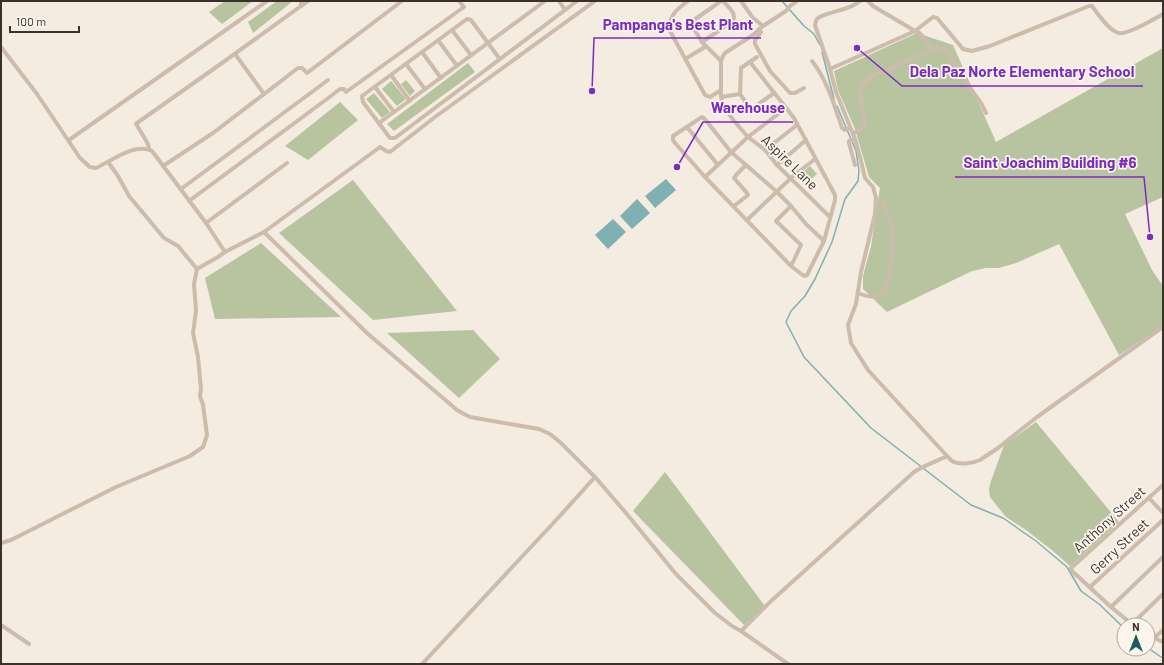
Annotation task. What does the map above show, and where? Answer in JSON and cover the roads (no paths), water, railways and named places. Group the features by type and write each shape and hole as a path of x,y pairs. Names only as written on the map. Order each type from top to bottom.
{"street":[{"path":"69,140 267,1"},
{"path":"301,1 301,6"},
{"path":"149,149 148,144 136,124 137,122 308,1"},
{"path":"163,166 213,133 298,68 302,68 307,73 402,1"},
{"path":"189,202 340,89 346,92 464,7 459,1"},
{"path":"379,123 545,1"},
{"path":"559,1 565,10"},
{"path":"499,58 471,20 467,19 362,96 363,102 390,138 394,138 577,1"},
{"path":"1,543 11,540 116,487 190,456 203,447 207,435 203,405 200,396 198,357 193,333 196,311 194,284 198,269 224,252 264,232 380,147 386,152 390,152 435,117 595,1"},
{"path":"688,1 677,9 669,24 670,31 705,95 710,97 721,90"},
{"path":"702,42 733,21 735,18 734,14 722,1 694,20 691,24 702,42 721,62 725,53 788,9 797,1"},
{"path":"741,1 761,27"},
{"path":"855,165 856,156 853,134 848,129 815,25 816,20 821,16 850,8 860,1"},
{"path":"868,1 873,6 919,32 931,50"},
{"path":"830,69 915,31 933,17 937,18 963,49 972,51 990,46 1089,6 1092,6 1108,25 1118,33 1130,30 1163,14"},
{"path":"761,27 755,40 755,44 770,71 790,93 796,93 804,88"},
{"path":"452,30 471,55"},
{"path":"438,40 458,66"},
{"path":"685,59 706,46"},
{"path":"1,47 37,94 80,158 90,167 96,168 135,148 149,149 206,223 224,252"},
{"path":"853,134 864,127 865,122 860,94 864,83 872,76 939,47 947,51 986,113"},
{"path":"422,52 441,78"},
{"path":"235,54 264,94"},
{"path":"757,57 741,68 740,94 747,104 753,108 774,93"},
{"path":"812,61 820,71 833,101 842,128 848,129"},
{"name":"Aspire Lane","path":"721,62 722,106 748,137 765,150 830,217"},
{"path":"750,62 794,118 835,195 824,241 806,276 801,275 791,266 705,177 673,140 673,136 702,117 704,118 731,152 777,192 806,224 824,241"},
{"path":"406,64 425,89"},
{"path":"391,75 410,101"},
{"path":"181,189 328,80"},
{"path":"375,87 394,112"},
{"path":"721,97 740,94"},
{"path":"705,177 748,137 786,108"},
{"path":"765,150 797,125"},
{"path":"687,127 718,165"},
{"path":"778,165 806,140"},
{"path":"853,140 849,141 849,144 856,156 865,178 875,191 876,204 861,272 856,304 848,325 851,343 868,370 953,462 963,463 980,460 998,448 1037,417 1163,327"},
{"path":"747,220 791,178 815,159"},
{"path":"108,162 129,196 164,238 178,246 198,269"},
{"path":"206,223 288,163"},
{"path":"734,206 748,195 734,178 746,165"},
{"path":"858,293 873,297 885,290 892,256 893,238 892,228 884,203"},
{"path":"791,206 776,221 801,245 791,266"},
{"path":"264,232 368,334 457,410 470,417 539,429 550,434 561,443 626,513 676,574 715,614 788,664"},
{"path":"741,631 770,602 914,472 924,465 935,462 946,456"},
{"path":"422,664 558,518 594,477"},
{"name":"Anthony Street","path":"1090,587 1072,571 1071,568 1163,485"},
{"path":"1149,498 1163,513"},
{"name":"Gerry Street","path":"1090,587 1163,520"},
{"path":"1111,607 1163,557"},
{"path":"1090,587 1123,617"},
{"path":"1139,617 1163,594"},
{"path":"1,625 29,644"}],"water":[{"path":"666,179 676,190 655,208 645,196"},
{"path":"637,199 650,213 632,229 620,216"},
{"path":"613,219 626,232 608,249 595,235"}],"waterway":[{"path":"782,1 804,26 814,34 820,45"},
{"path":"822,52 834,99"},
{"path":"837,106 856,151 859,171 858,181 845,199 832,242 815,279 805,296 791,311 786,322 804,357 871,428 971,505 1003,518 1036,541 1067,567 1081,591 1099,604 1116,620"},
{"path":"1156,654 1163,657"}],"place":[{"name":"Dela Paz Norte Elementary School","path":"857,48"},
{"name":"Pampanga's Best Plant","path":"592,91"},
{"name":"Warehouse","path":"677,167"},
{"name":"Saint Joachim Building #6","path":"1150,237"}]}
